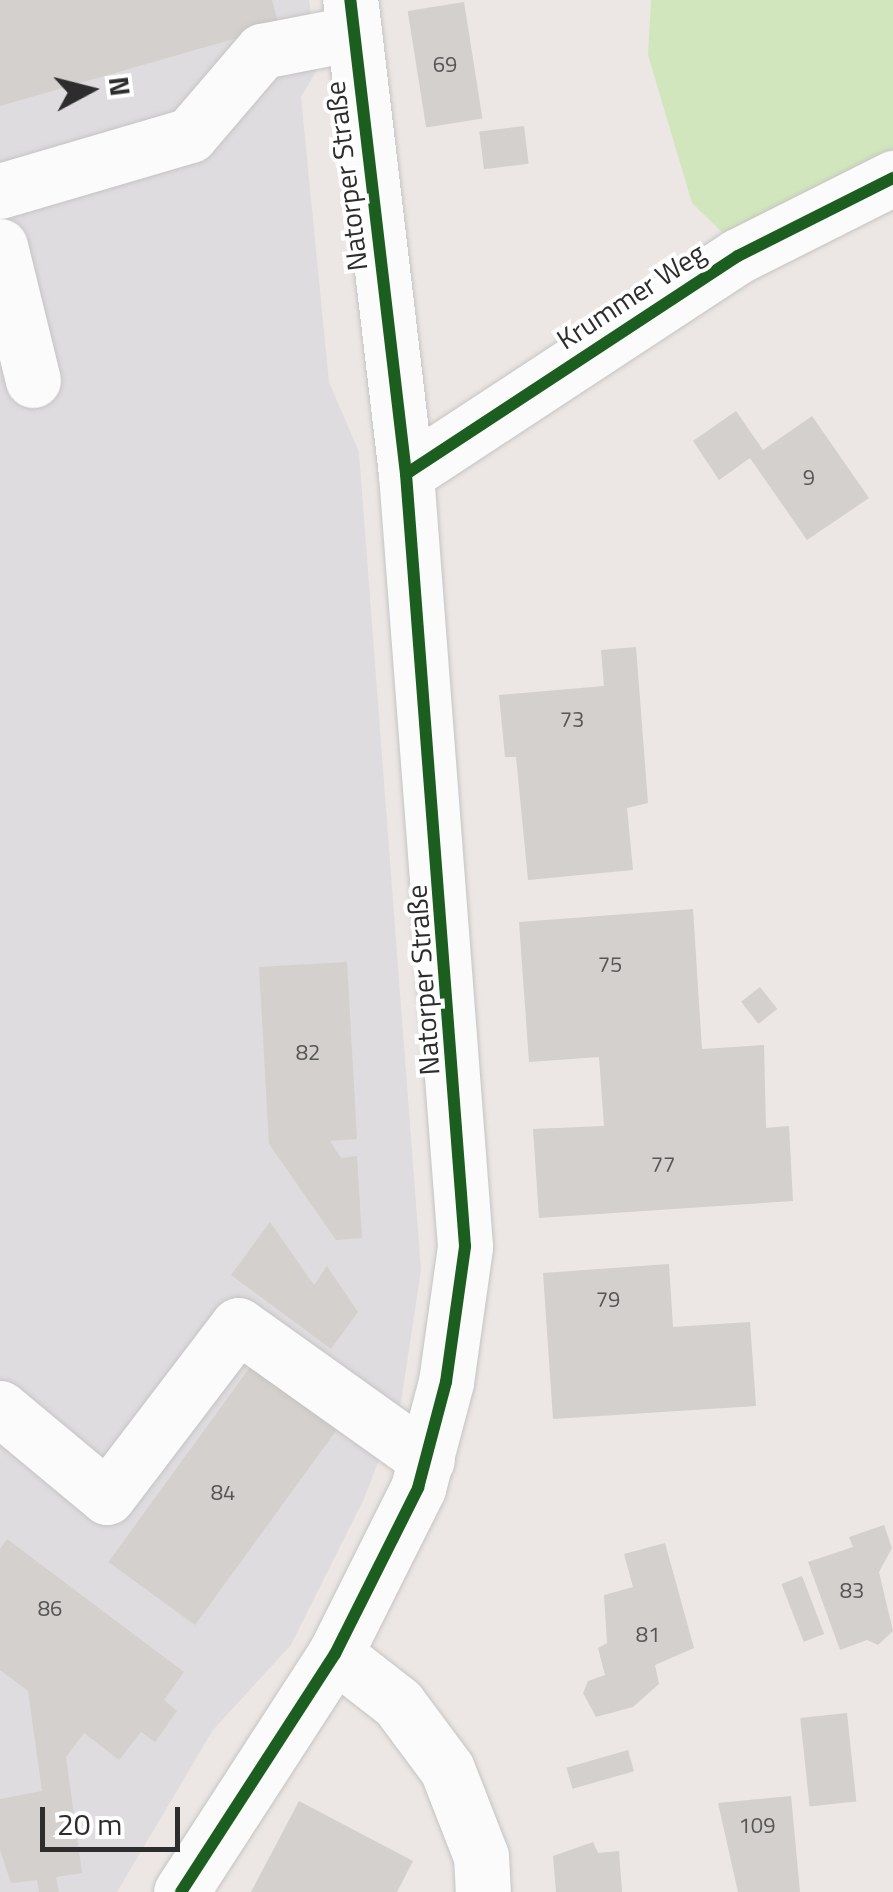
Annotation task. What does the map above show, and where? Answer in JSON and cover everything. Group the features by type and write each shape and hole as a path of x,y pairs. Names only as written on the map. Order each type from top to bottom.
{"street":[{"path":"0,192 190,135 262,51 352,16"},
{"name":"Natorper Straße","path":"181,1892 335,1654 427,1460 464,1246 406,474 352,16"},
{"name":"Krummer Weg","path":"406,474 738,256 893,178"},
{"path":"0,246 33,380"},
{"path":"0,1408 107,1497 238,1325 427,1460"},
{"path":"335,1654 398,1703 448,1769 481,1856 483,1892"}],"shaded area":[{"path":"0,0 309,0 318,68 301,97 329,382 359,452 421,1270 401,1402 364,1499 291,1645 213,1730 117,1892 0,1892"}],"green space":[{"path":"651,0 893,0 893,161 731,241 692,203 648,55"}],"building":[{"path":"0,0 272,0 279,26 0,106"},
{"path":"464,2 482,119 426,127 408,11"},
{"path":"524,126 529,164 484,169 479,131"},
{"path":"736,411 763,450 812,416 869,498 807,540 750,458 719,480 693,441"},
{"path":"636,647 648,803 627,808 633,870 528,880 516,757 505,757 499,695 604,686 601,650"},
{"path":"693,909 702,1049 764,1045 766,1128 789,1126 793,1201 539,1218 533,1129 604,1126 599,1057 529,1062 519,922"},
{"path":"347,962 357,1139 330,1141 341,1158 357,1156 362,1238 336,1240 269,1144 259,967"},
{"path":"760,987 777,1009 758,1024 741,1002"},
{"path":"270,1222 314,1285 327,1266 358,1312 331,1349 231,1275"},
{"path":"669,1264 673,1327 750,1322 756,1406 553,1419 543,1273"},
{"path":"253,1363 340,1426 195,1625 108,1562"},
{"path":"884,1525 892,1548 879,1572 893,1631 878,1645 867,1640 840,1650 808,1562 853,1547 849,1537"},
{"path":"7,1539 184,1672 164,1700 177,1711 155,1742 141,1732 119,1760 84,1733 66,1757 82,1873 56,1877 59,1892 39,1892 37,1880 11,1883 0,1850 0,1799 42,1791 28,1691 0,1670 0,1549"},
{"path":"665,1543 694,1648 655,1665 659,1684 633,1707 596,1717 583,1693 588,1681 605,1675 598,1648 607,1643 604,1595 633,1587 624,1554"},
{"path":"802,1576 824,1634 804,1642 781,1584"},
{"path":"847,1713 856,1802 810,1806 800,1718"},
{"path":"628,1750 634,1771 573,1789 566,1768"},
{"path":"791,1796 800,1892 738,1892 718,1803"},
{"path":"299,1801 413,1861 397,1892 251,1892"},
{"path":"593,1842 598,1853 619,1851 622,1892 556,1892 553,1856"}],"cycle path":[{"path":"181,1892 335,1654 418,1488 446,1382 465,1246 406,474 350,0"},
{"path":"406,474 738,256 893,178"}]}
